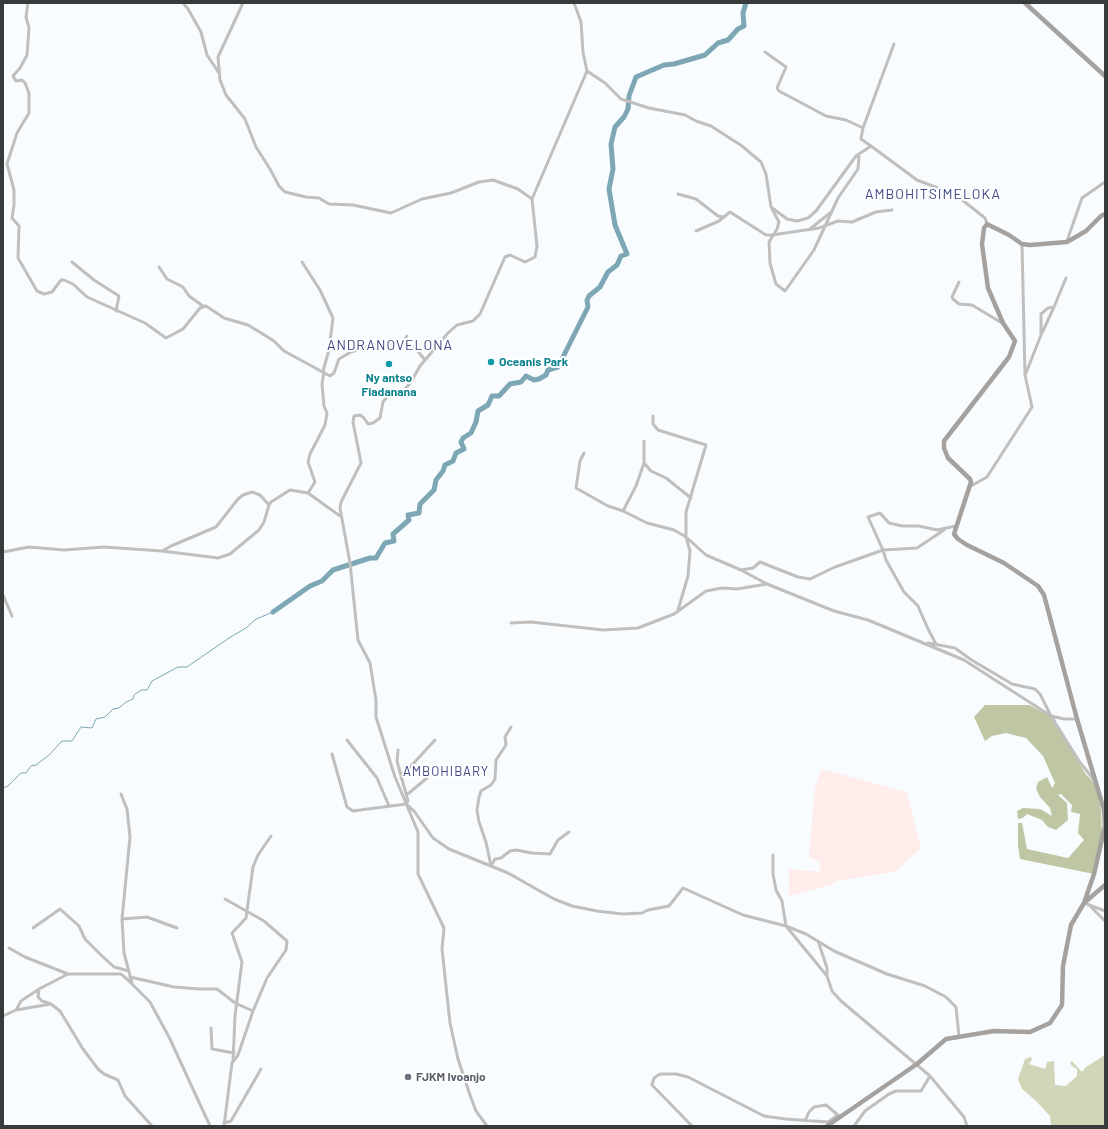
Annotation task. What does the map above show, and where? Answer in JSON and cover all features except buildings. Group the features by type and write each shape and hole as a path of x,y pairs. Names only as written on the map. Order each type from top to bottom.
{"street":[{"path":"28,3 26,17 29,28 27,55 20,68 13,76 16,81 22,80 25,83 29,93 29,113 17,132 7,164 14,190 12,218 18,226 18,258 34,288 40,293 52,292 61,280 64,280 73,284 87,297 144,323 166,338 184,329 197,311 203,306"},
{"path":"183,3 201,32 207,55 220,74"},
{"path":"243,3 218,57 220,74 226,95 245,119 256,147 270,168 279,186 285,192 306,197 319,198 329,204 353,205 391,213 422,199 451,193 479,182 493,180 518,188 532,200"},
{"path":"487,1126 476,1111 458,1059 446,999 442,949 444,928 418,874 418,832 406,804 376,717 376,700 370,663 358,640 350,565 340,516 342,502 361,463 353,422 354,416 360,415 368,424 373,424 380,418 383,402 386,397 389,394 401,394 426,360 452,330 458,325 473,320 480,314 505,257 510,255 525,262 535,257 538,246 532,200 587,71 583,52 581,22 574,3"},
{"path":"1025,3 1105,76"},
{"path":"894,44 863,128 861,139 917,180 956,195 985,218 987,224 1009,235 1022,244 1067,242 1086,230 1100,216 1105,214"},
{"path":"765,52 786,67 777,88 779,91 826,116 846,120 863,128"},
{"path":"587,71 605,83 622,99 649,108 685,115 696,121 711,126 742,146 761,162 766,174 771,207 779,222 777,229 769,242 773,275 776,284 785,291 814,250 830,213 858,169 859,157 856,156"},
{"path":"771,207 787,219 797,221 808,218 826,199 856,156 871,146"},
{"path":"1067,242 1082,198 1105,182"},
{"path":"678,194 696,199 718,216 723,217"},
{"path":"696,231 730,212 766,235 772,235 809,230 838,222 852,222 876,212 892,210"},
{"path":"809,230 830,213"},
{"path":"692,1126 652,1085 654,1078 660,1074 676,1074 688,1077 764,1116 828,1122 918,1064 946,1038 994,1031 1030,1032 1050,1023 1062,1005 1064,966 1070,925 1084,903 1094,874 1105,826 1104,810 1076,719 1044,595 1038,586 1004,563 958,539 954,534 971,486 970,479 948,458 944,448 944,441 1009,357 1015,341 1003,323 988,288 982,244 984,228 987,224"},
{"path":"971,486 987,477 1032,407 1025,375 1022,244"},
{"path":"72,262 94,280 118,296 116,311"},
{"path":"302,262 320,290 333,318 329,350 323,372 322,384 324,406 327,413 325,425 310,454 308,462 315,482 308,493"},
{"path":"159,267 167,278 182,287 189,296 203,306 228,320 248,325 274,341 284,351 332,376 338,360 351,352 379,343 402,343 416,349 426,360"},
{"path":"1025,375 1066,278"},
{"path":"960,282 952,297 953,299 960,304 972,305 1003,323"},
{"path":"1042,335 1041,314 1048,308 1054,307"},
{"path":"402,343 407,336"},
{"path":"653,416 653,424 658,430 706,445 686,512 686,537 690,551 688,576 678,610"},
{"path":"623,511 636,486 644,463 644,441"},
{"path":"584,453 580,461 576,488 608,506 651,524 666,527 686,537 706,555 741,570 767,584 834,611 868,620 924,642 964,660 1052,716 1064,719 1076,719"},
{"path":"644,463 651,471 666,478 691,498"},
{"path":"3,552 29,547 64,550 104,547 162,551 218,558 230,554 259,530 264,522 271,502 290,490 308,493 340,516"},
{"path":"162,551 216,527 243,495 252,492 260,495 269,505"},
{"path":"936,644 928,630 918,606 904,592 886,560 868,517 880,513 889,522 902,526 919,526 937,530 956,526"},
{"path":"741,570 753,568 760,562 798,577 810,579 835,567 883,550 917,548 946,529"},
{"path":"512,623 531,622 603,630 638,628 674,614 706,591 722,588 737,589 767,584"},
{"path":"3,595 12,616"},
{"path":"924,642 956,648 970,659 1012,684 1035,689 1079,761 1096,784"},
{"path":"491,866 477,810 481,791 491,785 495,779 496,760 506,745 505,737 510,727"},
{"path":"347,740 377,778 388,806"},
{"path":"401,778 404,772 435,740"},
{"path":"398,750 397,761 408,801 406,804"},
{"path":"332,754 347,806 353,811 406,804 414,811 433,838 449,849 491,866 554,899 572,906 623,914 642,913 648,910 669,906 683,888 743,916 786,926 818,941 834,951 887,974 925,986 946,997 956,1007 959,1036"},
{"path":"406,794 427,778"},
{"path":"121,794 127,809 130,837 122,919 124,953 133,985"},
{"path":"491,866 495,859 501,858 510,851 516,850 550,854 558,840 569,832"},
{"path":"224,1125 234,1053 237,1004 242,962 232,933 246,918 253,867 258,855 271,836"},
{"path":"773,854 773,874 776,890 782,901 786,926 827,976 832,992 918,1064 964,1117 967,1126"},
{"path":"1084,903 1105,885"},
{"path":"225,899 264,921 287,941 286,950 268,978 253,1011 238,1055 232,1063"},
{"path":"1084,903 1105,912"},
{"path":"1090,906 1105,921"},
{"path":"33,928 60,908 79,926 85,939 101,956 114,967 129,971"},
{"path":"122,919 147,917 177,928"},
{"path":"818,941 828,968 827,976"},
{"path":"9,948 25,957 68,974 121,974 150,1002 166,1031 210,1126"},
{"path":"16,1010 20,1001 68,974"},
{"path":"130,977 174,987 217,989 237,1004 253,1011"},
{"path":"40,989 38,997 42,1001 51,1004 60,1011 83,1049 98,1069 104,1074 118,1080 125,1096 152,1126"},
{"path":"3,1016 16,1010 51,1004"},
{"path":"211,1028 212,1049 234,1053"},
{"path":"224,1125 231,1121 261,1068"},
{"path":"854,1126 865,1111 889,1094 896,1091 921,1091 930,1076"},
{"path":"806,1121 809,1112 814,1107 826,1105 839,1116"},
{"path":"827,1126 839,1116"}],"shaded area":[{"path":"821,769 907,792 921,848 895,872 837,881 831,885 789,896 789,869 820,872 819,862 809,857 815,788"}],"green space":[{"path":"985,705 1029,705 1052,717 1085,773 1096,785 1101,810 1102,833 1094,874 1020,859 1018,845 1018,823 1022,823 1027,849 1068,858 1084,840 1078,833 1080,814 1071,812 1072,805 1061,794 1058,795 1067,803 1068,820 1056,830 1048,827 1042,820 1027,814 1023,818 1018,819 1017,811 1023,808 1040,809 1052,816 1050,808 1040,797 1036,789 1038,782 1047,777 1052,788 1055,783 1043,756 1026,738 1006,733 992,736 985,741 974,717"},
{"path":"1105,1055 1105,1126 1051,1126 1050,1116 1022,1089 1018,1079 1025,1059 1031,1057 1032,1060 1029,1064 1045,1069 1047,1062 1054,1061 1055,1085 1066,1086 1077,1076 1077,1069 1070,1063 1072,1061 1082,1072 1086,1067"}],"waterway":[{"path":"273,612 310,586 322,581 333,570 370,558 376,558 385,543 394,541 393,534 409,520 408,515 419,513 420,504 434,490 436,480 443,471 445,465 453,461 456,453 464,449 461,442 463,438 471,433 476,422 478,411 488,405 492,396 499,396 510,384 521,382 526,376 534,380 539,379 546,375 548,370 558,367 588,307 587,300 589,296 600,287 608,272 617,265 621,256 627,254 615,225 609,189 613,169 611,144 615,127 624,117 628,109 629,96 636,77 664,65 674,64 705,55 718,43 728,40 738,29 744,26 743,13 746,3"},
{"path":"3,788 8,786 21,773 26,773 31,766 36,765 49,755 62,741 72,741 81,727 92,728 96,719 105,717 113,709 119,708 126,702 133,699 134,695 141,690 147,690 152,681 178,667 187,667 246,628 256,619 273,612"}],"place":[{"name":"Oceanis Park","path":"491,362"},
{"name":"Ny antso Fiadanana","path":"389,364"},
{"name":"FJKM Ivoanjo","path":"408,1077"}],"district":[{"name":"AMBOHITSIMELOKA","path":"933,194"},
{"name":"ANDRANOVELONA","path":"390,345"},
{"name":"AMBOHIBARY","path":"446,772"}]}
